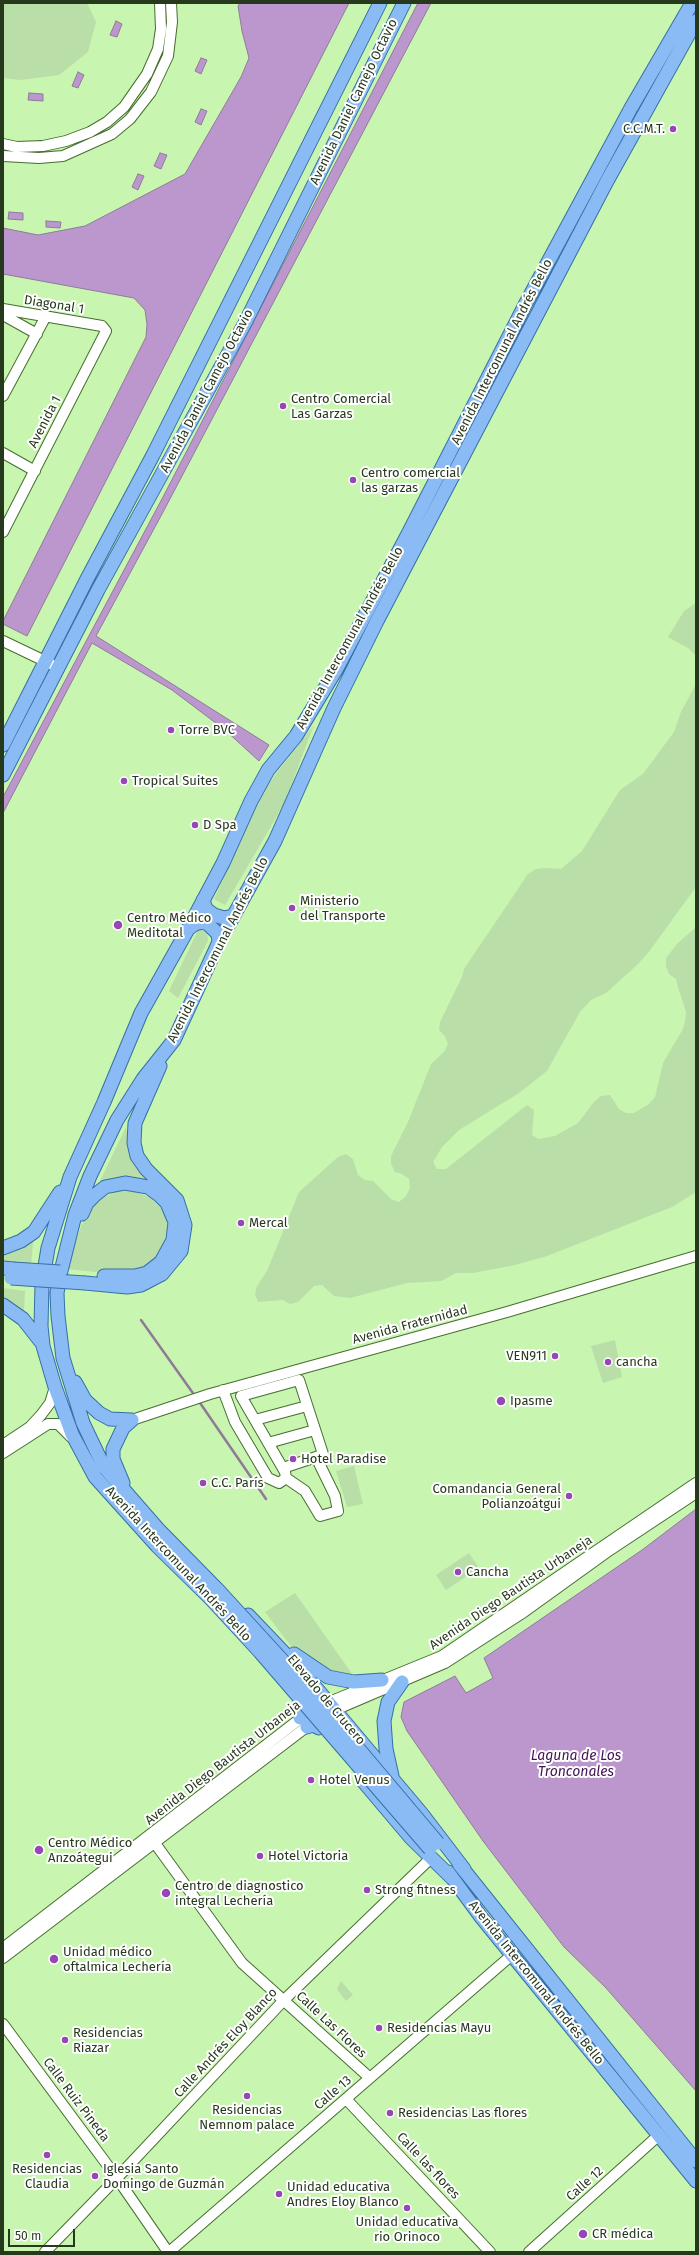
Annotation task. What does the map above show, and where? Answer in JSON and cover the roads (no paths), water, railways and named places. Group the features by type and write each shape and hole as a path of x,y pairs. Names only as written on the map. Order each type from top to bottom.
{"main road":[{"name":"Avenida Daniel Camejo Octavio","path":"3,745 153,455 380,3"},
{"name":"Avenida Daniel Camejo Octavio","path":"3,775 98,590 245,323 404,3"},
{"name":"Avenida Intercomunal Andrés Bello","path":"692,3 631,108 526,303 409,532 326,687 296,736 268,770 251,800 229,850 188,929 130,1034 104,1102 70,1177 48,1248 42,1284 41,1326 43,1346 63,1415 95,1477 169,1548 214,1594 260,1652 433,1850 481,1917 513,1954 696,2181"},
{"name":"Avenida Intercomunal Andrés Bello","path":"169,1548 104,1467 90,1440 75,1402 60,1343 57,1293 70,1231 82,1195 114,1127 139,1085 174,1040 232,916 275,841 334,708 377,621 607,181 696,21"},
{"path":"203,900 206,909 214,915 224,918 232,916"},
{"path":"188,929 195,924 202,922 208,924 214,928 218,934 219,942"},
{"path":"85,1278 127,1287 141,1285 162,1274 181,1251 185,1225 181,1211 176,1200 146,1169 137,1156 134,1143 135,1123 174,1040"},
{"path":"3,1248 22,1242 34,1232 70,1177"},
{"path":"7,1273 85,1278 135,1276 147,1273 162,1262 168,1252 175,1232 175,1222 167,1203 148,1187 138,1184 125,1183 105,1187 87,1203 63,1265"},
{"path":"3,1304 23,1319 43,1346"},
{"path":"60,1343 76,1385 85,1400 99,1413 110,1419 132,1420"},
{"path":"128,1496 116,1469 113,1459 113,1450 123,1428 132,1420"},
{"name":"Elevado de Crucero","path":"169,1548 271,1637 392,1778 464,1869"},
{"name":"Elevado de Crucero","path":"169,1548 308,1719 388,1811 433,1850"},
{"path":"271,1637 328,1677 354,1682 382,1680"},
{"path":"392,1778 386,1749 384,1721 388,1702 402,1682"},
{"name":"Avenida Intercomunal Andrés Bello","path":"433,1850 464,1869 696,2161"}],"street":[{"path":"3,144 17,147 66,142 90,132 118,112 136,91 153,61 161,30 160,3"},
{"path":"3,156 31,158 62,156 112,134 130,119 151,92 168,56 172,22 171,3"},
{"name":"Diagonal 1","path":"3,309 102,326"},
{"path":"3,314 37,334"},
{"path":"5,389 46,316"},
{"name":"Avenida 1","path":"4,525 35,471 106,334 105,329 102,326"},
{"path":"3,453 35,471"},
{"path":"3,641 58,667"},
{"name":"Avenida Fraternidad","path":"132,1420 223,1390 507,1312 696,1256"},
{"path":"223,1390 235,1422 268,1478 279,1483 284,1473 323,1454 298,1379 242,1394 242,1398 284,1473 305,1491 320,1516 335,1513 339,1507 316,1458"},
{"path":"3,1445 30,1427 41,1415 50,1403 54,1387"},
{"path":"255,1420 307,1406"},
{"path":"3,1453 43,1427 54,1423 64,1429 77,1444"},
{"path":"268,1443 315,1430"},
{"name":"Avenida Diego Bautista Urbaneja","path":"3,1948 273,1741 331,1706 382,1680 442,1656 696,1482"},
{"name":"Avenida Diego Bautista Urbaneja","path":"331,1706 402,1682 434,1669 524,1612 610,1550 696,1493"},
{"name":"Avenida Diego Bautista Urbaneja","path":"3,1958 154,1842 308,1719"},
{"name":"Calle Las Flores","path":"154,1842 242,1963 370,2078"},
{"name":"Calle Andrés Eloy Blanco","path":"45,2252 117,2178 284,2000 433,1850"},
{"name":"Calle 13","path":"168,2252 513,1954"},
{"name":"Calle Ruiz Pineda","path":"3,2024 117,2178 168,2252"},
{"name":"Calle las flores","path":"346,2098 490,2252"},
{"name":"Calle 12","path":"529,2252 659,2135"}],"water":[{"path":"240,3 349,3 27,636 3,624 3,621 146,337 147,324 145,310 134,298 3,274 3,228 38,235 85,226 185,174 241,77 249,58 242,31 238,6"},
{"path":"418,3 431,3 162,514 96,636 269,745 259,761 225,730 172,690 92,643 3,813 3,797 163,497"},
{"path":"116,21 122,24 117,37 110,35"},
{"path":"201,58 207,60 201,74 195,71"},
{"path":"78,72 84,75 78,88 72,86"},
{"path":"29,93 43,94 43,101 28,100"},
{"path":"201,109 207,111 201,125 195,122"},
{"path":"160,153 167,155 161,169 154,166"},
{"path":"138,174 144,176 138,190 132,187"},
{"path":"9,212 23,213 23,220 8,219"},
{"path":"46,221 61,222 60,228 46,227"},
{"name":"Laguna de Los Tronconales","path":"696,1509 696,2091 606,1988 564,1947 483,1841 407,1731 401,1717 404,1702 455,1676 466,1693 493,1678 484,1658 642,1550"}],"waterway":[{"path":"141,1320 195,1396"},
{"path":"198,1400 266,1499"}],"place":[{"name":"C.C.M.T.","path":"673,129"},
{"name":"Centro Comercial Las Garzas","path":"283,406"},
{"name":"Centro comercial las garzas","path":"353,480"},
{"name":"Torre BVC","path":"171,730"},
{"name":"Tropical Suites","path":"124,781"},
{"name":"D Spa","path":"195,825"},
{"name":"Ministerio del Transporte","path":"292,908"},
{"name":"Centro Médico Meditotal","path":"118,925"},
{"name":"Mercal","path":"241,1223"},
{"name":"VEN911","path":"555,1356"},
{"name":"cancha","path":"608,1362"},
{"name":"Ipasme","path":"501,1401"},
{"name":"Hotel Paradise","path":"293,1459"},
{"name":"C.C. París","path":"203,1483"},
{"name":"Comandancia General Polianzoátgui","path":"569,1496"},
{"name":"Cancha","path":"458,1572"},
{"name":"Hotel Venus","path":"311,1780"},
{"name":"Centro Médico Anzoátegui","path":"39,1850"},
{"name":"Hotel Victoria","path":"260,1856"},
{"name":"Strong fitness","path":"367,1890"},
{"name":"Centro de diagnostico integral Lechería","path":"166,1893"},
{"name":"Unidad médico oftalmica Lechería","path":"54,1959"},
{"name":"Residencias Mayu","path":"379,2028"},
{"name":"Residencias Riazar","path":"65,2040"},
{"name":"Residencias Nemnom palace","path":"247,2096"},
{"name":"Residencias Las flores","path":"390,2113"},
{"name":"Residencias Claudia","path":"47,2155"},
{"name":"Iglesia Santo Domingo de Guzmán","path":"95,2176"},
{"name":"Unidad educativa Andres Eloy Blanco","path":"279,2194"},
{"name":"Unidad educativa rio Orinoco","path":"407,2208"},
{"name":"CR médica","path":"583,2234"}]}
